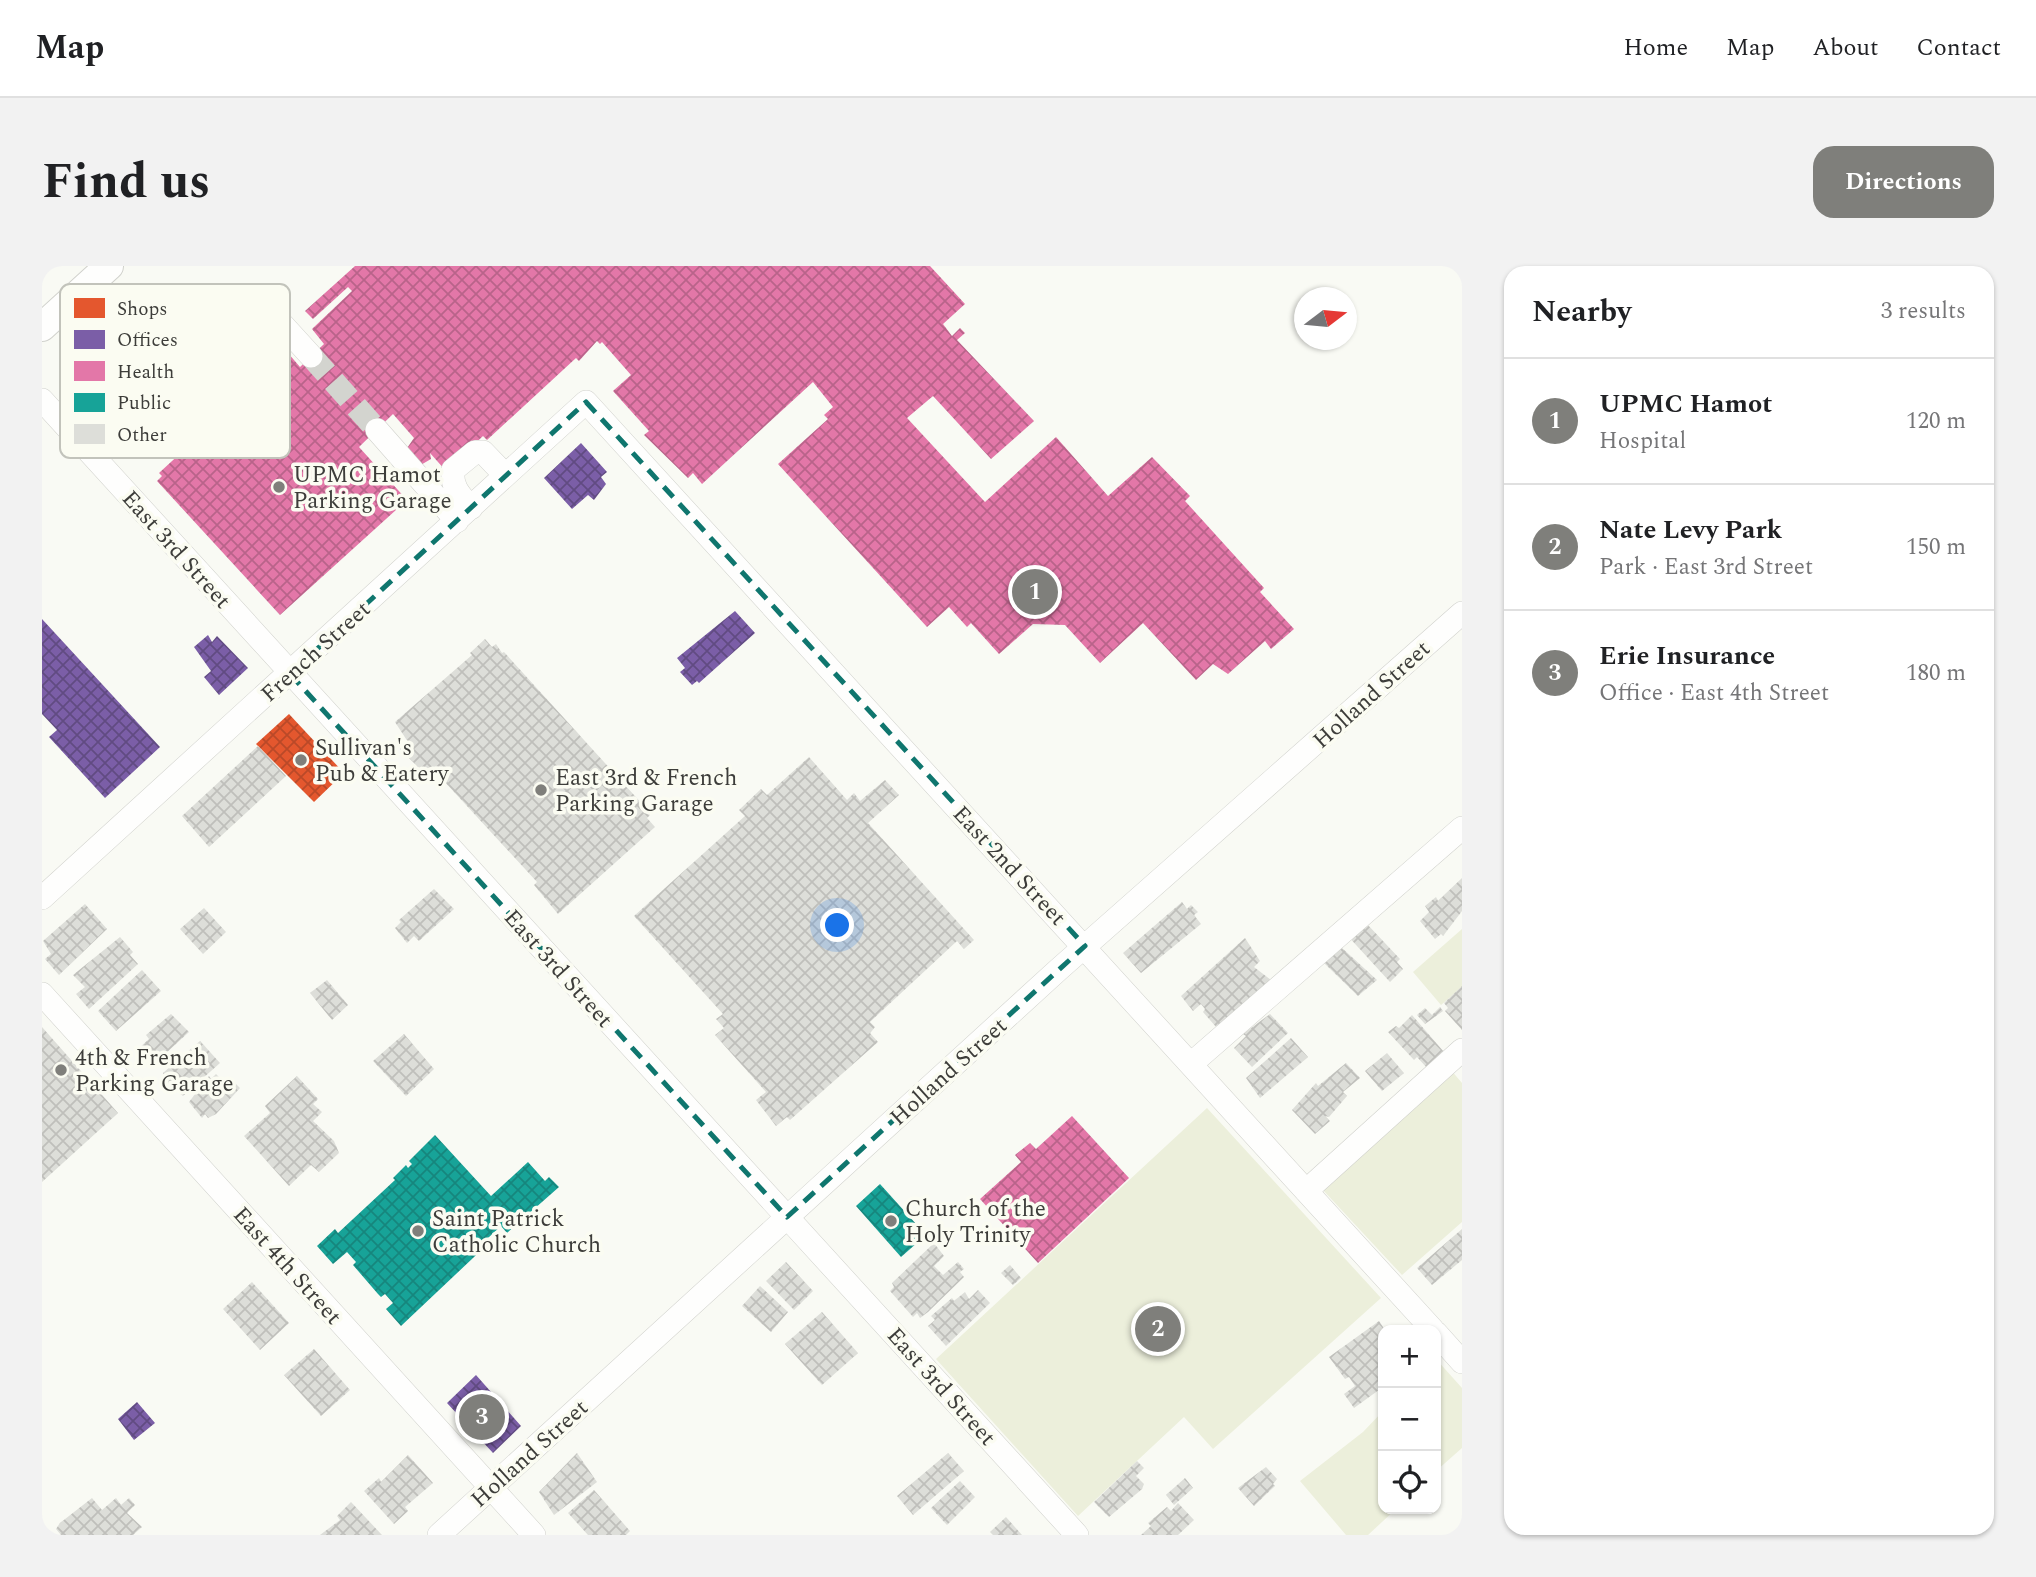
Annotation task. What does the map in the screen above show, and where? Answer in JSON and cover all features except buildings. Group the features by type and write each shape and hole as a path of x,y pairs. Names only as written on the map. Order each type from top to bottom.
{"main road":[{"path":"89,284 109,266"},
{"path":"42,327 60,311"}],"street":[{"path":"290,333 311,356"},
{"name":"East 3rd Street","path":"42,400 60,420"},
{"name":"French Street","path":"42,898 586,402"},
{"name":"East 2nd Street","path":"586,402 1085,946 1428,1325"},
{"path":"377,430 464,514"},
{"path":"464,514 455,490 453,470 475,452 482,452 505,475"},
{"name":"East 3rd Street","path":"94,458 1077,1535"},
{"name":"Holland Street","path":"439,1535 1085,946 1462,612"},
{"path":"1191,1064 1462,828"},
{"name":"East 4th Street","path":"42,994 534,1535"},
{"path":"1306,1191 1462,1050"},
{"name":"East 2nd Street","path":"1441,1340 1462,1362"}],"highlighted area":[{"path":"586,402 1085,946 787,1217 290,674"}],"green space":[{"path":"1462,929 1462,987 1441,1005 1413,972"},
{"path":"1450,1069 1462,1083 1462,1222 1402,1275 1322,1189"},
{"path":"1207,1108 1381,1298 1213,1449 1184,1417 1078,1516 936,1359"},
{"path":"1441,1365 1462,1388 1462,1448 1441,1467"},
{"path":"1378,1416 1378,1514 1391,1514 1368,1535 1346,1535 1300,1481 1363,1432"}],"tunnel":[{"path":"311,356 377,430"}],"place":[{"name":"UPMC Hamot Parking Garage","path":"279,487"},
{"name":"UPMC Hamot","path":"1035,592"},
{"name":"Sullivan's Pub & Eatery","path":"301,760"},
{"name":"East 3rd & French Parking Garage","path":"541,790"},
{"name":"4th & French Parking Garage","path":"61,1070"},
{"name":"Church of the Holy Trinity","path":"891,1221"},
{"name":"Saint Patrick Catholic Church","path":"418,1231"},
{"name":"Nate Levy Park","path":"1158,1329"},
{"name":"Erie Insurance","path":"482,1417"}]}
